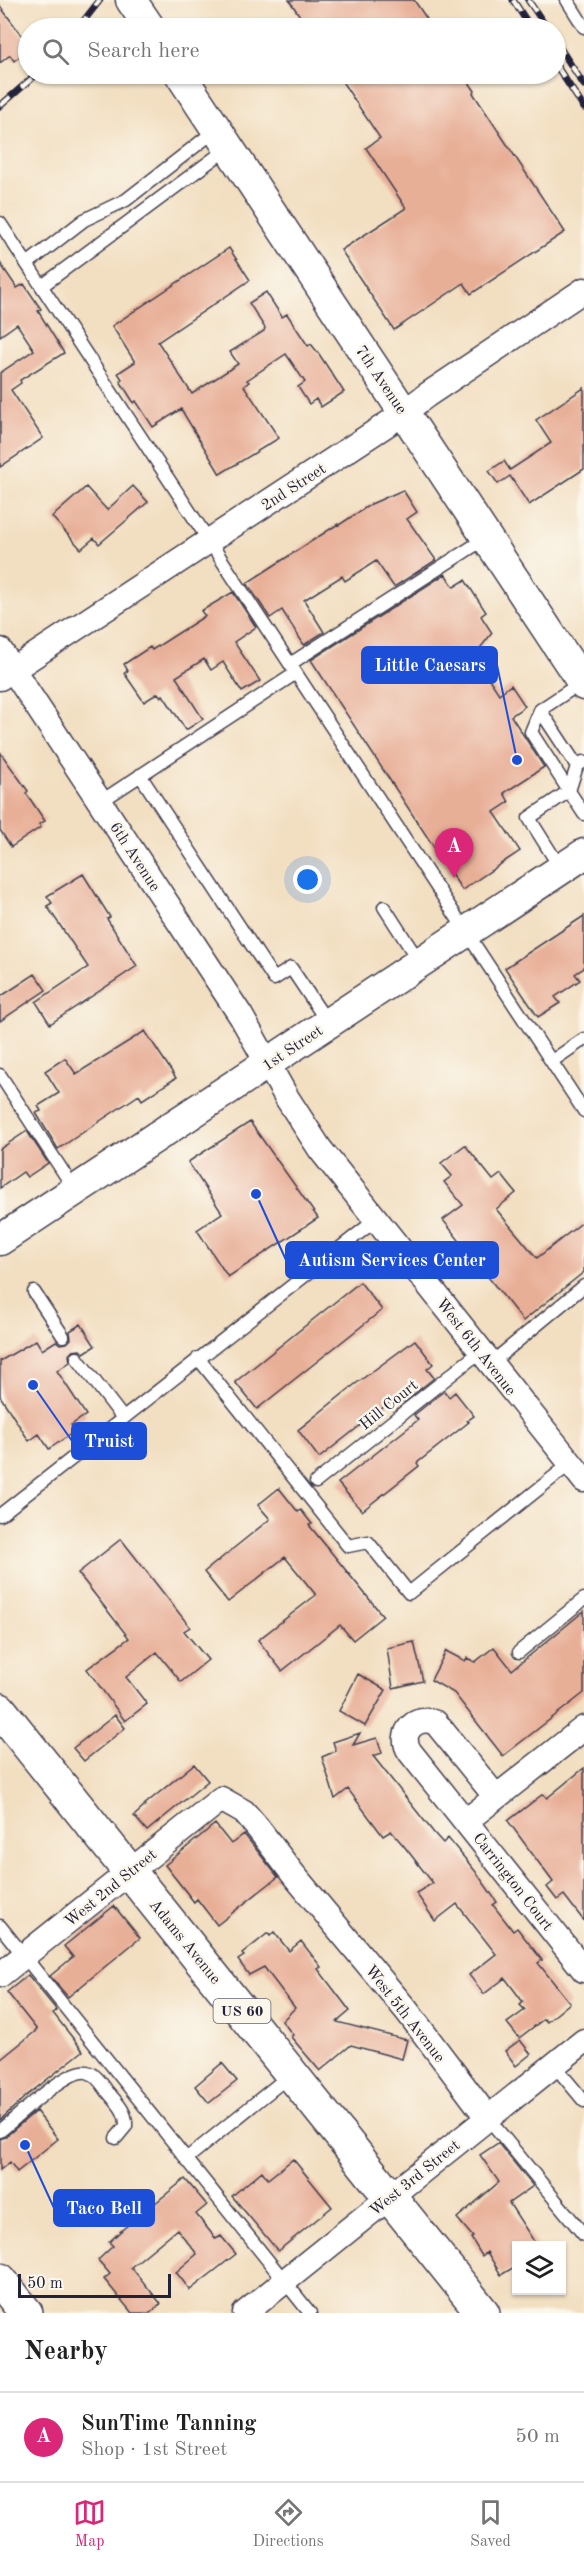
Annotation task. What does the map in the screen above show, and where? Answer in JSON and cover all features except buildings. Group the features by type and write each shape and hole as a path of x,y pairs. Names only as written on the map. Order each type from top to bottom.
{"main road":[{"name":"Adams Avenue","path":"0,1710 483,2313"},
{"path":"0,2280 26,2313"}],"street":[{"path":"131,0 143,18"},
{"name":"7th Avenue","path":"187,84 583,683"},
{"name":"2nd Street","path":"4,666 207,541 584,290"},
{"name":"6th Avenue","path":"4,666 100,802 241,1016 267,1063"},
{"name":"1st Street","path":"0,1240 573,862"},
{"name":"West 6th Avenue","path":"267,1063 309,1133 577,1472"},
{"name":"Carrington Court","path":"496,1797 436,1723 424,1720 412,1724 406,1734 406,1747 584,1970"},
{"name":"Carrington Court","path":"466,1821 584,1728"},
{"name":"West 2nd Street","path":"0,1975 221,1799"},
{"name":"West 5th Avenue","path":"221,1799 244,1812 257,1827 407,2011 488,2117"},
{"name":"West 3rd Street","path":"245,2313 584,2041"}],"lane":[{"path":"567,0 584,27"},
{"path":"27,264 84,220 126,200 223,139"},
{"path":"42,286 223,139"},
{"path":"0,223 119,400 207,541 584,1111"},
{"path":"100,802 487,537"},
{"path":"583,683 540,710 531,732 584,814"},
{"path":"540,710 581,764 569,791 529,818 573,862"},
{"path":"140,776 274,979 291,968 328,1023"},
{"path":"384,907 420,963"},
{"path":"552,1061 584,1039"},
{"path":"0,1076 76,1191"},
{"path":"0,1515 377,1219"},
{"name":"Hill Court","path":"316,1482 584,1286"},
{"path":"34,1292 63,1336"},
{"path":"76,1358 123,1418"},
{"path":"198,1358 348,1546 368,1542 409,1593 577,1472"},
{"path":"519,1652 584,1599"},
{"path":"0,1926 310,2313"},
{"path":"554,2065 584,2101"},
{"path":"0,2131 59,2082 78,2072 87,2072 95,2076 124,2112 126,2126 116,2138"},
{"path":"186,2159 292,2073"},
{"name":"West 5th Avenue","path":"488,2117 584,2235"}],"railway":[{"path":"86,18 100,0"},
{"path":"513,0 525,18"},
{"path":"528,0 540,18"},
{"path":"566,57 584,85"},
{"path":"566,80 584,108"},
{"path":"0,106 25,84"}],"place":[{"name":"Little Caesars","path":"517,760"},
{"name":"SunTime Tanning","path":"454,878"},
{"name":"Autism Services Center","path":"256,1194"},
{"name":"Truist","path":"33,1385"},
{"name":"Taco Bell","path":"25,2145"}]}
